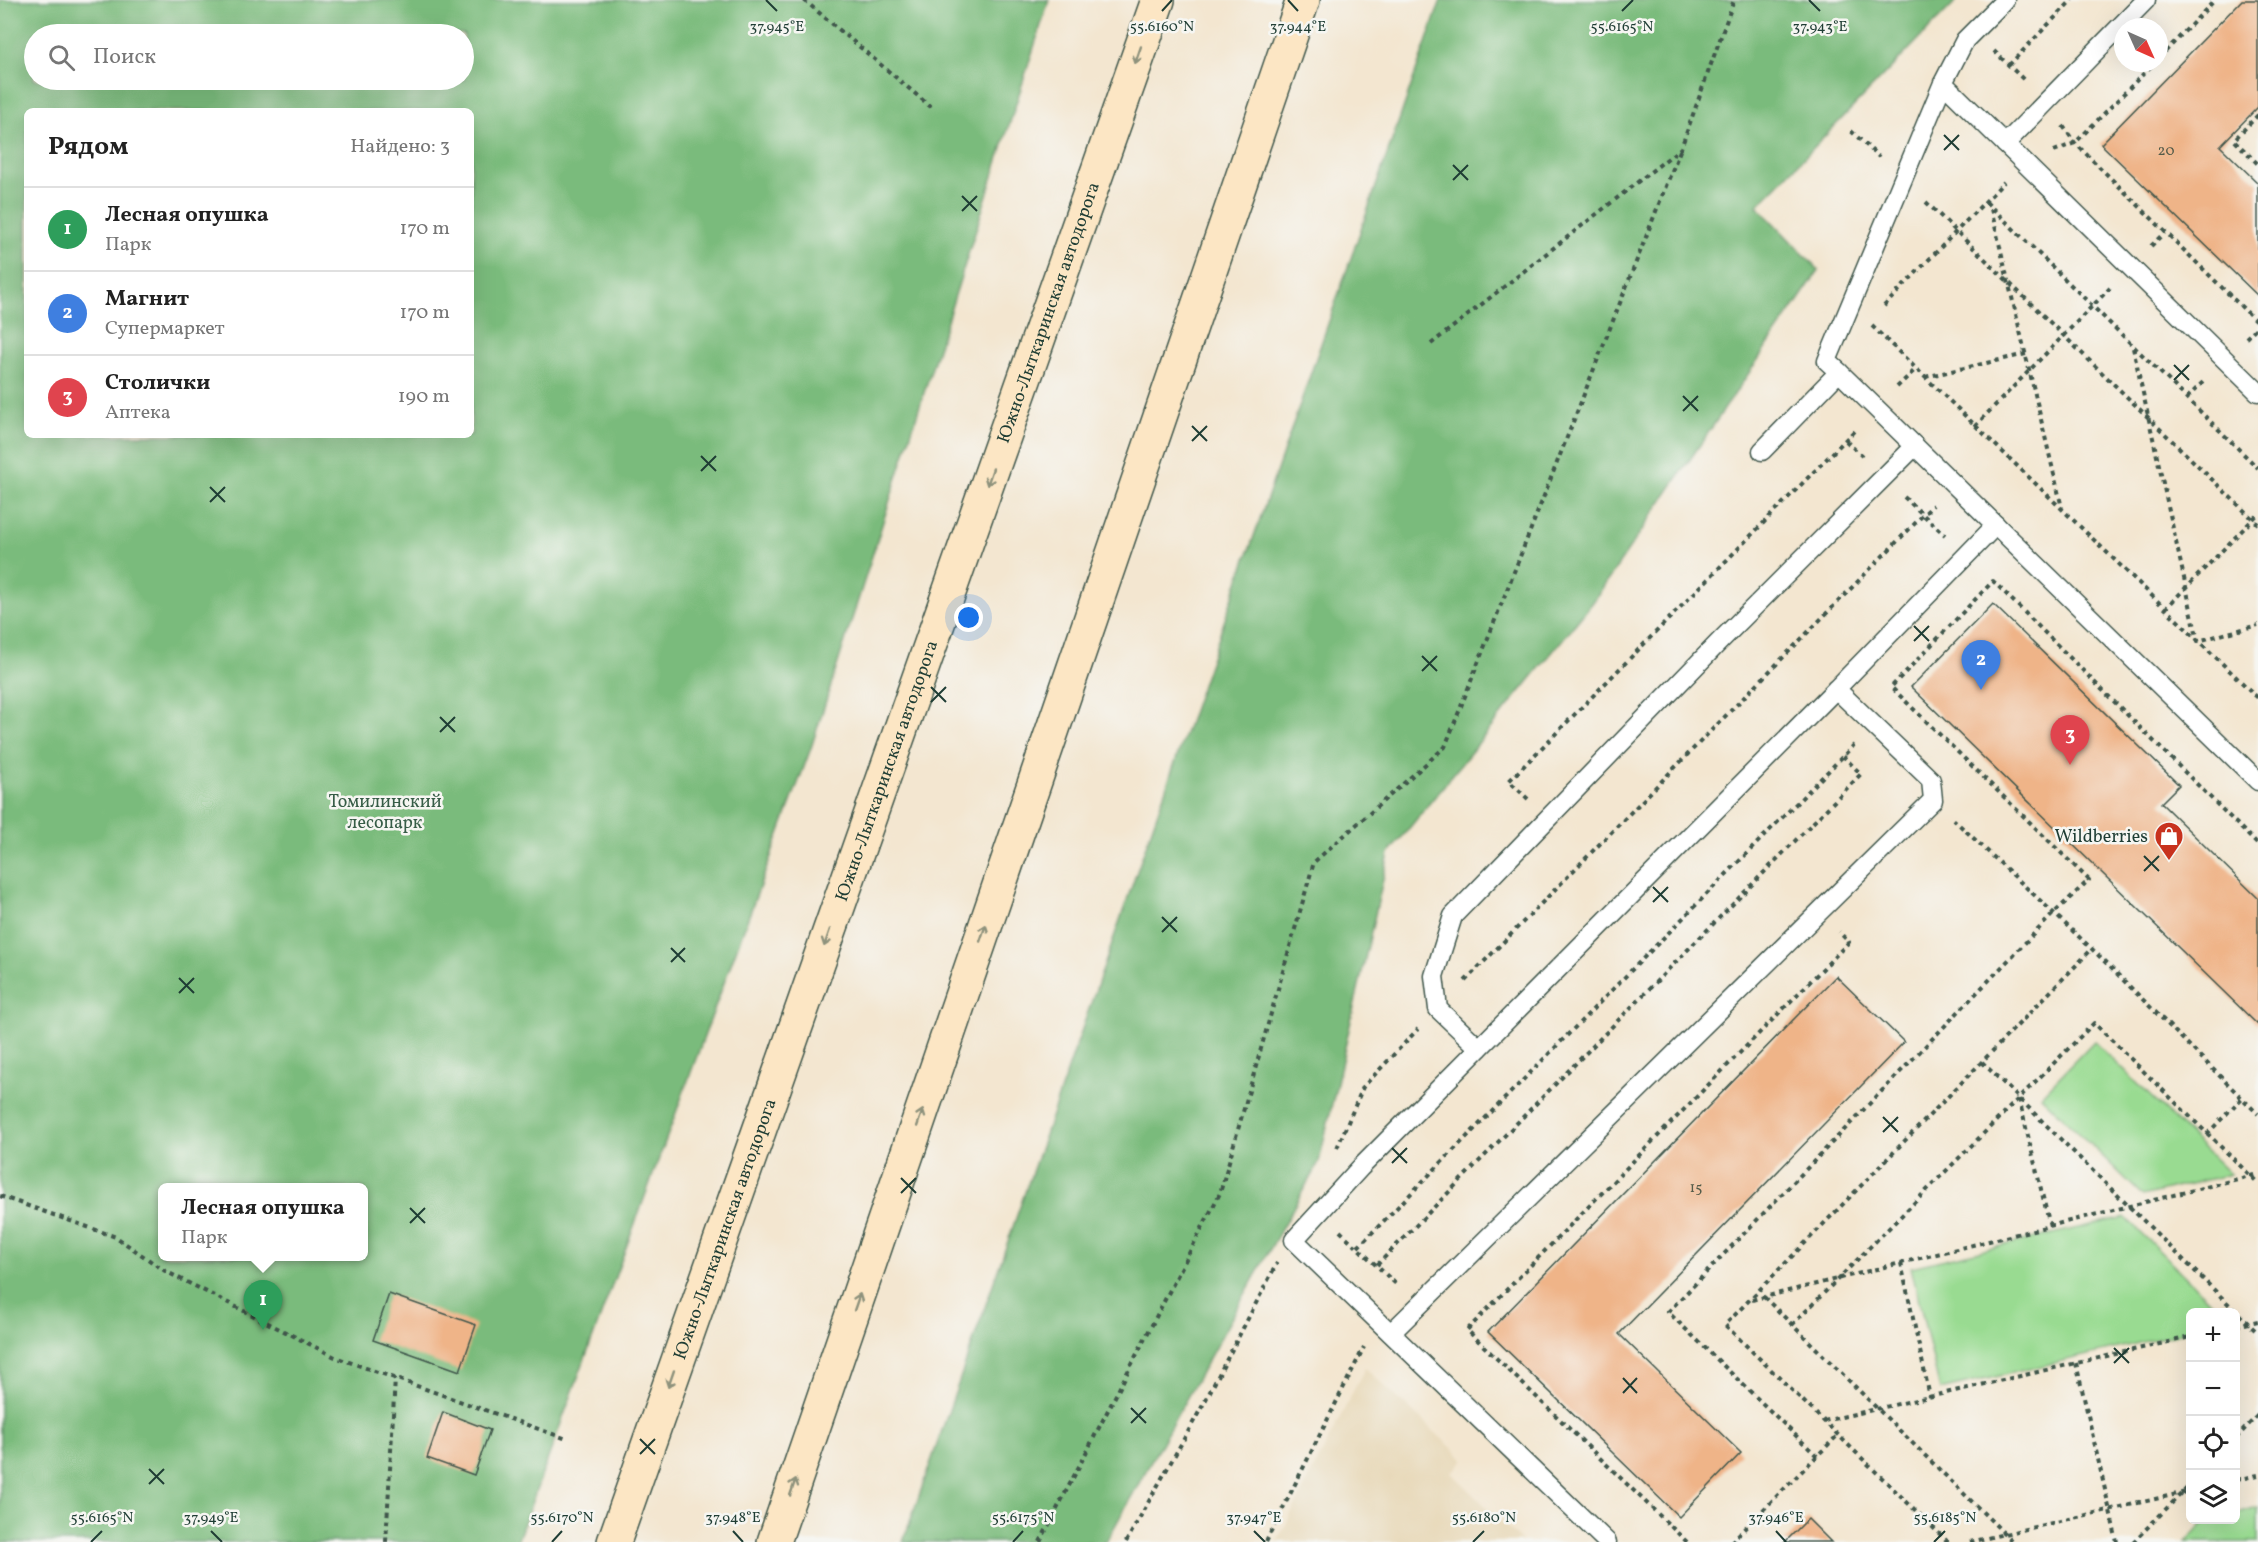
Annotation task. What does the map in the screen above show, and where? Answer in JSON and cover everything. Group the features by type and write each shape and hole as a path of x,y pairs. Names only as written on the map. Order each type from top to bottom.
{"main road":[{"name":"Южно-Лыткаринская автодорога","path":"614,1542 1158,0"},
{"path":"774,1542 1303,0"}],"lane":[{"path":"2005,0 1965,40 1943,83 1827,361 2258,781"},
{"path":"2005,144 2146,0"},
{"path":"1943,83 2258,392"},
{"path":"1762,451 1839,372"},
{"path":"1479,1048 1438,1009 1434,976 1453,916 1728,633 1915,446"},
{"path":"1607,1542 1294,1240 1361,1167 1996,525"},
{"path":"1391,1333 1933,800 1931,780 1836,689"}],"path":[{"path":"804,0 931,107"},
{"path":"1040,1542 1220,1193 1314,862 1445,747 1681,148 1734,0"},
{"path":"2009,65 2072,0"},
{"path":"2168,48 2212,1"},
{"path":"1974,31 2046,102 2075,143 2258,323"},
{"path":"1868,323 2023,162 2075,143 2145,72"},
{"path":"2258,116 2234,140 2258,164"},
{"path":"1851,131 2258,524"},
{"path":"1431,344 1681,148"},
{"path":"1985,202 2258,468"},
{"path":"1991,208 2063,510"},
{"path":"1975,426 2165,232"},
{"path":"1850,306 2258,698"},
{"path":"2133,346 2198,641"},
{"path":"1925,377 2026,354"},
{"path":"1509,781 1916,369"},
{"path":"1846,441 1993,581 2258,845"},
{"path":"1336,1150 1363,1087 1954,484"},
{"path":"2165,609 2258,514"},
{"path":"1817,1456 1668,1312 2089,880 1891,687 1993,581"},
{"path":"2198,641 2258,625"},
{"path":"1358,1247 1902,697"},
{"path":"1377,1265 1861,774 1843,756"},
{"path":"1933,800 2092,949 2258,1114"},
{"path":"1687,1542 1467,1330 1849,942 1819,912"},
{"path":"1947,1542 1725,1325 2092,949"},
{"path":"1792,1325 2094,1023 2258,1183"},
{"path":"1982,1062 2258,1333"},
{"path":"2019,1098 2050,1226"},
{"path":"2207,1134 2242,1098"},
{"path":"1750,1300 2258,1174"},
{"path":"0,1196 116,1237 165,1271 335,1357 567,1439"},
{"path":"1320,1213 1419,1306"},
{"path":"1126,1542 1203,1405 1279,1257"},
{"path":"1901,1263 1930,1396"},
{"path":"1764,1297 2013,1542"},
{"path":"2240,1325 2258,1321"},
{"path":"1266,1542 1364,1347 1391,1333"},
{"path":"1824,1421 2186,1338"},
{"path":"2076,1363 2117,1542"},
{"path":"386,1542 395,1378"},
{"path":"2240,1433 2258,1415"},
{"path":"1731,1542 1838,1435"},
{"path":"2240,1479 2258,1475"},
{"path":"2133,1542 2186,1489"},
{"path":"1970,1542 2186,1492"}],"shaded area":[{"path":"1365,1368 1464,1459 1452,1473 1522,1542 1277,1542"}],"green space":[{"name":"Томилинский лесопарк","path":"0,0 1049,0 811,748 517,1542 0,1542"},
{"path":"1441,0 1957,0 1757,206 1819,270 1593,602 1389,853 1319,1162 1106,1542 903,1542"},
{"path":"2094,1041 2230,1174 2143,1196 2041,1096"},
{"path":"2125,1217 2217,1308 2186,1308 2186,1332 1940,1390 1911,1267"},
{"path":"2258,1508 2258,1542 2186,1542 2203,1524 2240,1524 2240,1513"}],"building":[{"path":"2242,0 2258,0 2258,107 2220,146 2258,183 2258,296 2101,144"},
{"path":"1993,604 2179,785 2161,803 2258,898 2258,1025 1911,687"},
{"path":"1836,976 1904,1042 1619,1334 1741,1453 1679,1517 1488,1332"},
{"path":"389,1294 476,1325 460,1371 373,1340"},
{"path":"443,1412 490,1430 474,1475 427,1458"},
{"path":"1808,1519 1831,1542 1785,1542"}],"place":[{"name":"Магнит","path":"1981,690"},
{"name":"Столички","path":"2070,765"},
{"name":"Wildberries","path":"2169,862"},
{"name":"Лесная опушка","path":"263,1330"}]}
